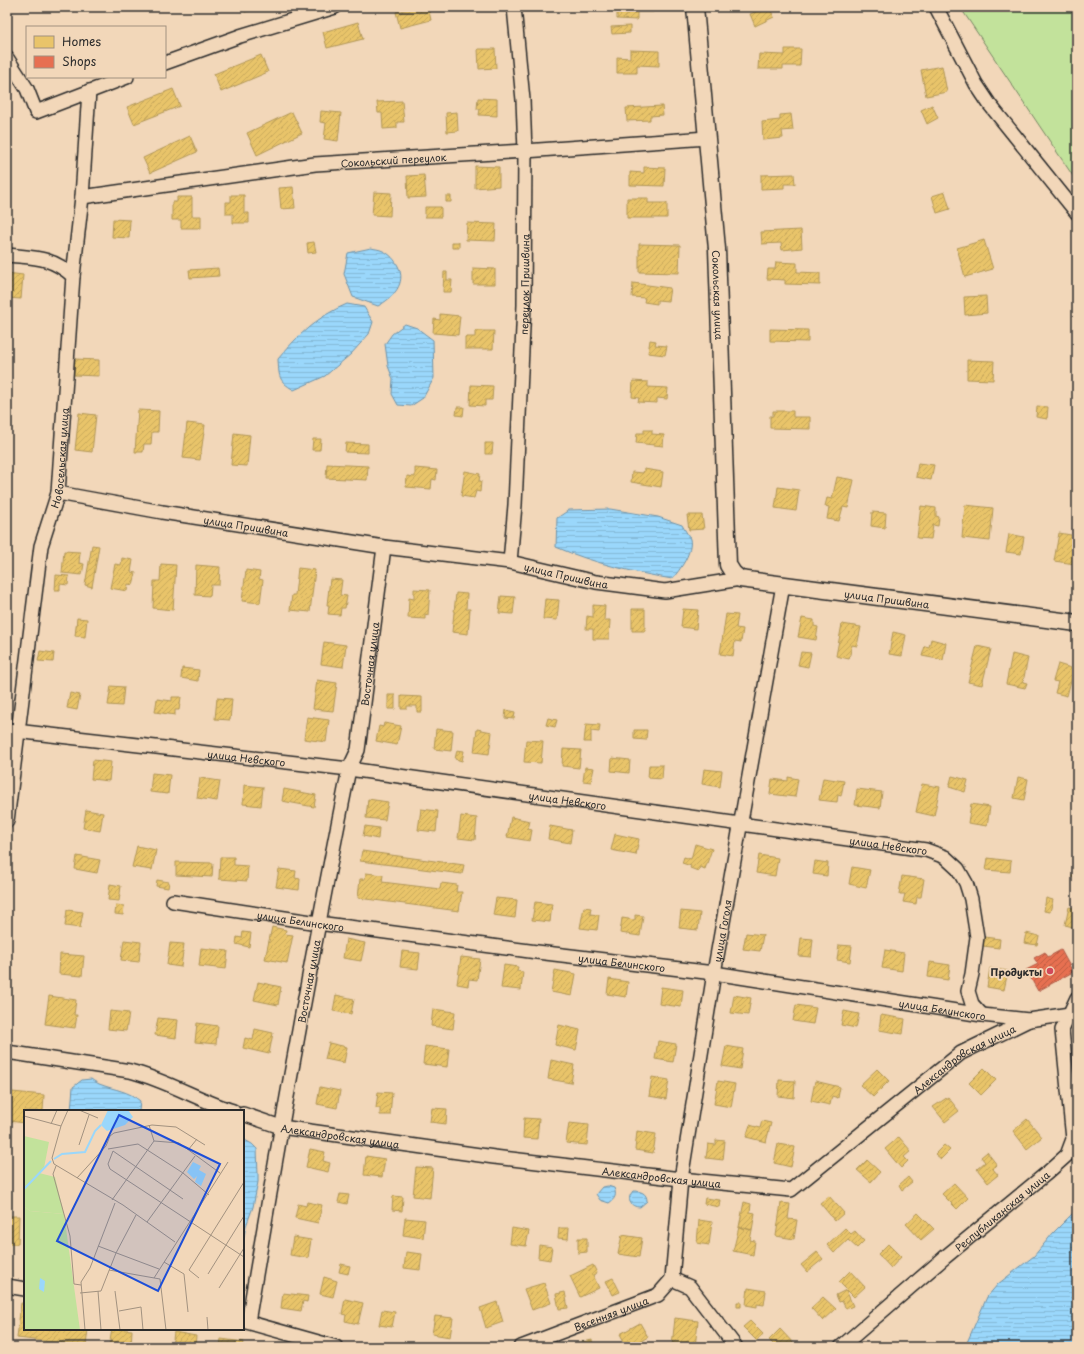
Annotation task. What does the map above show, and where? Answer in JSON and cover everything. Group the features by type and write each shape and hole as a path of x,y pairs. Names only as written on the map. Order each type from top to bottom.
{"street":[{"path":"166,63 240,36 335,7"},
{"name":"переулок Пришвина","path":"510,562 515,505 524,305 525,151 523,100 514,7"},
{"name":"Сокольская улица","path":"695,7 717,249 728,565 733,573 740,579"},
{"path":"936,7 976,84 990,105 1077,212"},
{"path":"7,58 27,88 36,112 124,78"},
{"name":"Новосельская улица","path":"7,821 13,731 41,546 58,493 72,276 82,197 89,91"},
{"name":"Сокольский переулок","path":"82,197 315,164 707,138"},
{"path":"7,255 45,259 61,266 72,276"},
{"name":"улица Пришвина","path":"58,493 162,512 384,547 510,562 596,582 665,591 740,579 1077,623"},
{"name":"Восточная улица","path":"245,1321 318,923 349,769 358,750 384,547"},
{"name":"улица Гоголя","path":"672,1279 681,1180 714,973 783,585"},
{"name":"улица Невского","path":"13,731 349,769 926,850 946,857 958,869 966,883 971,899 977,937 968,990 972,1004 982,1015"},
{"name":"улица Белинского","path":"173,901 318,923 537,952 714,973 982,1015 1029,1020 1070,1014"},
{"path":"1070,1014 1077,998"},
{"name":"Республиканская улица","path":"841,1347 944,1258 1047,1173 1066,1155 1073,1138 1062,1030 1070,1014"},
{"name":"Александровская улица","path":"244,1114 281,1127 494,1157 681,1180 791,1190 961,1053 1029,1020"},
{"path":"7,1052 130,1071 145,1075 230,1110"},
{"path":"672,1279 690,1287 736,1347"},
{"name":"Весенняя улица","path":"521,1347 658,1295 672,1279"},
{"path":"7,1286 24,1289"},
{"path":"245,1321 335,1347"}],"green space":[{"path":"960,7 1077,7 1077,182"}],"water":[{"path":"371,248 382,250 394,259 401,278 400,284 389,299 378,306 353,297 344,274 348,253"},
{"path":"347,304 364,307 373,322 369,334 351,354 325,376 294,390 289,387 280,378 278,359 309,327 327,314"},
{"path":"405,324 417,328 433,340 434,378 423,398 411,406 398,405 392,394 393,379 388,366 385,344 392,334"},
{"path":"610,509 658,517 682,525 690,539 690,549 682,566 672,579 584,558 556,547 557,518 569,510"},
{"path":"91,1079 99,1084 127,1093 140,1101 139,1110 71,1110 73,1087 82,1080"},
{"path":"244,1140 257,1149 258,1182 253,1207 244,1237"},
{"path":"608,1186 614,1188 615,1193 613,1200 609,1203 600,1200 596,1194 602,1187"},
{"path":"633,1191 645,1194 647,1198 647,1201 640,1207 634,1206 630,1202 630,1197"},
{"path":"1077,1209 1077,1347 965,1347 987,1297 998,1284 1034,1256 1053,1233"}],"building: Homes":[{"path":"244,7 261,7 245,12"},
{"path":"418,7 428,7 431,20 400,28 396,12"},
{"path":"483,7 483,9 471,8"},
{"path":"617,7 653,7 653,12 637,12 637,20 617,19"},
{"path":"759,7 769,7 774,17 755,26 750,14 760,10"},
{"path":"358,22 363,39 327,48 323,32"},
{"path":"630,26 630,33 612,34 611,27"},
{"path":"478,49 495,49 496,68 479,69"},
{"path":"785,49 801,49 800,66 783,66 783,69 758,69 759,54 785,55"},
{"path":"630,50 659,51 659,66 637,65 637,73 617,73 617,57 630,58"},
{"path":"261,55 268,72 221,92 214,74"},
{"path":"942,66 947,92 926,96 921,70"},
{"path":"173,89 180,106 134,124 127,107"},
{"path":"478,98 497,99 497,116 479,115 480,109 477,109"},
{"path":"402,101 404,122 397,122 397,128 383,129 382,113 378,113 377,102"},
{"path":"932,105 938,118 927,124 921,110"},
{"path":"662,106 663,115 650,116 650,120 627,121 626,108"},
{"path":"321,111 341,113 338,141 324,139 326,123 320,122"},
{"path":"292,112 302,133 257,155 247,133"},
{"path":"457,112 458,131 447,132 446,113"},
{"path":"791,114 793,130 782,131 783,138 763,140 762,122 780,120 780,115"},
{"path":"190,136 197,152 150,173 143,158"},
{"path":"475,166 499,167 499,186 475,188"},
{"path":"644,167 665,168 664,186 630,185 630,172 644,173"},
{"path":"794,174 795,184 784,184 784,188 761,189 761,175"},
{"path":"424,175 426,197 408,198 407,176"},
{"path":"293,187 295,208 281,209 279,188"},
{"path":"374,192 391,193 390,216 372,215"},
{"path":"945,192 950,209 937,213 932,196"},
{"path":"231,195 244,195 244,213 249,213 249,223 233,223 233,214 226,214 226,202 231,202"},
{"path":"446,196 451,196 451,202 446,202"},
{"path":"177,197 192,197 192,216 201,216 201,228 181,228 181,220 172,220 172,202 177,202"},
{"path":"627,198 648,198 648,203 667,203 667,218 627,218"},
{"path":"425,207 441,207 441,217 425,217"},
{"path":"113,219 130,220 129,238 112,237"},
{"path":"467,223 496,224 495,241 466,240"},
{"path":"801,230 802,248 782,250 781,243 762,244 761,232"},
{"path":"984,240 993,269 965,277 957,248"},
{"path":"314,242 316,252 308,253 307,243"},
{"path":"452,242 459,242 459,248 452,248"},
{"path":"639,244 680,245 679,273 639,272"},
{"path":"776,262 797,263 797,272 820,273 820,285 785,284 785,280 767,279 768,269 775,269"},
{"path":"218,268 219,276 190,278 189,270"},
{"path":"473,268 495,269 495,284 473,284"},
{"path":"444,272 447,272 447,280 452,280 451,292 443,292"},
{"path":"7,273 23,275 21,299 7,298"},
{"path":"633,283 670,288 668,301 657,300 657,304 644,302 645,298 632,297"},
{"path":"986,296 987,313 965,315 964,297"},
{"path":"440,314 460,316 458,335 433,333 434,319 440,320"},
{"path":"770,329 808,330 808,342 770,341"},
{"path":"475,331 494,331 493,349 465,349 465,337 475,337"},
{"path":"650,340 656,341 655,345 667,346 665,355 648,353"},
{"path":"75,359 99,360 99,376 74,375"},
{"path":"967,360 994,361 993,380 967,379"},
{"path":"633,381 648,382 648,387 668,388 667,399 657,398 657,403 638,402 639,398 632,397"},
{"path":"471,385 493,386 492,400 485,400 485,406 470,405"},
{"path":"1037,406 1048,407 1047,419 1036,417"},
{"path":"457,407 464,407 463,416 456,415"},
{"path":"138,410 159,411 158,432 152,432 151,444 144,444 143,452 135,452"},
{"path":"773,411 793,411 793,417 810,417 810,429 770,428 770,416 773,416"},
{"path":"79,413 96,415 92,452 75,450"},
{"path":"187,423 205,425 200,460 183,458"},
{"path":"644,430 652,430 652,434 664,435 663,446 636,443 637,433 644,433"},
{"path":"234,433 250,435 247,466 231,465"},
{"path":"313,439 321,439 320,450 312,450"},
{"path":"346,443 368,444 368,453 345,452"},
{"path":"485,443 493,443 492,454 485,454"},
{"path":"918,463 934,465 931,480 916,477"},
{"path":"327,464 368,466 367,480 326,478"},
{"path":"415,468 437,470 436,480 432,479 431,489 406,487 407,476 415,477"},
{"path":"644,469 663,472 661,487 631,482 632,472 643,473"},
{"path":"465,471 480,474 480,492 476,491 474,498 461,496"},
{"path":"837,477 854,480 848,508 843,507 839,521 827,519 829,507 825,506 827,498 832,499"},
{"path":"778,487 799,490 796,511 775,508"},
{"path":"965,505 993,508 990,541 962,538"},
{"path":"921,506 936,508 936,516 939,517 938,526 933,525 931,539 917,538"},
{"path":"872,512 886,513 885,528 871,526"},
{"path":"687,515 702,515 704,529 689,530"},
{"path":"1059,533 1077,536 1075,564 1054,561"},
{"path":"1009,534 1024,537 1021,554 1006,552"},
{"path":"92,545 99,546 92,587 85,585"},
{"path":"64,551 80,552 79,563 84,564 82,575 62,573"},
{"path":"122,558 133,560 131,572 136,573 133,585 128,584 127,591 110,588 115,564 121,565"},
{"path":"161,564 176,565 173,610 153,608 154,581 160,581"},
{"path":"196,565 220,567 219,585 211,585 210,596 195,595"},
{"path":"298,568 315,570 310,612 290,610 292,595 295,595"},
{"path":"246,570 260,572 259,579 263,580 260,603 242,601"},
{"path":"56,575 69,576 68,585 60,584 60,590 55,590"},
{"path":"330,579 342,580 340,595 347,596 345,608 341,608 340,615 328,614 329,605 327,605"},
{"path":"414,589 430,590 428,615 425,614 425,619 408,618 409,598 414,599"},
{"path":"456,593 467,594 466,609 470,609 468,634 452,632"},
{"path":"501,596 515,597 513,614 499,613"},
{"path":"545,599 559,600 557,620 543,619"},
{"path":"593,605 605,606 604,620 610,620 609,639 593,639 593,629 586,629 587,616 593,617"},
{"path":"632,609 645,609 645,631 632,631"},
{"path":"683,609 698,610 696,629 681,627"},
{"path":"726,614 738,615 736,628 743,629 741,642 735,641 733,656 720,654"},
{"path":"77,618 87,619 85,637 75,636"},
{"path":"802,618 814,620 814,626 818,627 816,640 798,637"},
{"path":"842,624 861,627 857,646 852,645 849,659 836,656"},
{"path":"893,632 906,635 902,656 889,654"},
{"path":"931,639 946,643 943,660 922,656 925,646 929,647"},
{"path":"324,642 346,645 343,667 321,664"},
{"path":"977,646 991,649 982,685 968,682"},
{"path":"40,651 54,653 53,662 38,661"},
{"path":"801,652 811,653 808,667 798,665"},
{"path":"1012,654 1028,658 1023,682 1027,683 1025,688 1006,684"},
{"path":"1058,664 1074,669 1067,696 1055,693 1058,682 1053,681"},
{"path":"182,668 199,670 198,681 181,678"},
{"path":"317,680 337,683 333,711 313,709"},
{"path":"111,686 124,687 122,706 108,705"},
{"path":"70,693 80,695 77,710 67,708"},
{"path":"388,695 395,695 395,709 388,709"},
{"path":"401,696 422,697 422,712 417,712 417,706 407,706 407,709 401,709"},
{"path":"172,697 181,697 179,710 175,710 175,715 155,712 157,699 172,701"},
{"path":"217,698 232,699 230,720 215,719"},
{"path":"506,710 515,712 514,719 505,718"},
{"path":"307,717 329,720 326,742 304,739"},
{"path":"548,718 557,720 555,727 546,725"},
{"path":"384,723 401,726 397,745 376,741 379,726 383,727"},
{"path":"586,724 600,725 599,732 591,731 591,742 584,742"},
{"path":"436,729 453,731 451,751 434,749"},
{"path":"477,729 492,732 489,754 474,752"},
{"path":"634,730 647,730 646,740 634,739"},
{"path":"526,740 543,741 541,763 524,762"},
{"path":"563,749 581,750 579,768 562,766"},
{"path":"457,750 464,751 462,761 455,759"},
{"path":"612,758 630,760 629,773 611,771"},
{"path":"93,760 111,762 109,781 91,779"},
{"path":"649,765 663,765 662,779 648,778"},
{"path":"585,767 594,768 591,782 583,781"},
{"path":"704,769 722,771 720,787 702,784"},
{"path":"152,773 170,775 168,794 150,792"},
{"path":"952,776 968,780 965,792 949,787"},
{"path":"788,777 798,779 795,797 770,794 772,779 788,781"},
{"path":"1018,777 1028,779 1024,800 1014,798"},
{"path":"200,778 220,781 217,801 197,798"},
{"path":"823,778 844,781 841,796 838,795 837,802 819,800"},
{"path":"922,784 940,787 934,816 916,812"},
{"path":"244,785 263,787 261,806 243,804"},
{"path":"284,789 316,795 314,807 282,801"},
{"path":"857,789 882,792 880,808 855,805"},
{"path":"368,799 388,802 385,820 366,818"},
{"path":"971,804 990,807 987,826 968,823"},
{"path":"421,809 438,811 436,832 418,830"},
{"path":"86,810 103,813 100,831 83,828"},
{"path":"461,816 477,818 475,840 458,838"},
{"path":"511,817 530,821 528,829 532,830 530,841 507,837"},
{"path":"365,826 379,828 378,839 363,836"},
{"path":"550,826 572,830 570,843 548,839"},
{"path":"615,834 639,839 636,855 611,850"},
{"path":"695,844 712,849 705,869 700,867 698,871 690,868 691,866 682,863 684,857 691,859"},
{"path":"137,846 156,850 152,870 132,867"},
{"path":"362,851 464,865 462,874 360,861"},
{"path":"759,855 778,858 775,876 756,873"},
{"path":"77,856 100,860 97,873 75,869"},
{"path":"220,857 234,857 234,865 248,866 247,881 219,879"},
{"path":"988,858 1011,861 1010,872 986,870"},
{"path":"815,861 828,863 827,876 813,874"},
{"path":"176,862 213,863 212,877 176,875"},
{"path":"1077,862 1077,878 1072,877"},
{"path":"852,867 870,870 866,888 849,884"},
{"path":"279,869 296,871 295,878 300,879 299,890 276,887"},
{"path":"366,873 383,875 382,882 440,889 441,883 457,885 456,892 462,892 459,911 358,898 360,879 365,879"},
{"path":"902,876 924,879 921,897 917,897 916,904 903,902 905,894 899,894"},
{"path":"157,880 169,882 168,888 156,886"},
{"path":"110,884 121,886 119,901 108,900"},
{"path":"496,898 517,900 515,918 493,915"},
{"path":"1046,898 1053,900 1050,912 1044,911"},
{"path":"535,902 552,904 550,922 532,920"},
{"path":"116,905 124,906 123,915 115,914"},
{"path":"584,907 591,908 590,914 599,915 597,930 580,928"},
{"path":"1069,907 1077,909 1077,928 1065,925"},
{"path":"67,910 83,912 80,928 65,926"},
{"path":"681,911 700,913 698,930 679,928"},
{"path":"635,915 643,916 640,936 620,933 622,918 635,920"},
{"path":"272,927 286,930 285,934 293,935 287,963 265,959"},
{"path":"243,932 251,933 249,947 236,944 237,937 242,938"},
{"path":"746,933 763,935 760,951 743,949"},
{"path":"1026,933 1039,936 1037,945 1024,943"},
{"path":"984,937 1000,939 999,948 983,946"},
{"path":"801,938 813,939 811,957 799,956"},
{"path":"346,939 365,943 361,961 343,958"},
{"path":"124,940 141,942 139,962 121,960"},
{"path":"170,943 184,944 181,967 167,965"},
{"path":"839,945 852,946 850,962 837,960"},
{"path":"201,948 228,951 226,969 199,966"},
{"path":"885,950 904,953 902,971 882,968"},
{"path":"402,951 420,953 418,969 400,967"},
{"path":"60,954 84,956 82,976 59,974"},
{"path":"461,957 480,959 477,980 469,979 468,986 457,984"},
{"path":"930,962 950,965 948,980 928,977"},
{"path":"504,965 518,967 517,971 523,972 521,990 501,988"},
{"path":"990,968 1008,971 1004,990 987,987"},
{"path":"555,970 576,974 572,996 551,992"},
{"path":"609,979 628,982 626,997 607,994"},
{"path":"258,982 281,987 278,1005 254,1000"},
{"path":"661,987 683,990 681,1007 659,1004"},
{"path":"336,995 354,999 351,1014 333,1011"},
{"path":"734,995 751,998 748,1015 731,1013"},
{"path":"49,996 76,1000 74,1015 77,1015 75,1028 45,1024"},
{"path":"796,1005 816,1008 813,1024 793,1021"},
{"path":"433,1009 455,1012 453,1029 431,1026"},
{"path":"110,1011 129,1013 126,1031 108,1029"},
{"path":"844,1011 859,1014 856,1028 841,1025"},
{"path":"881,1015 905,1019 903,1034 879,1030"},
{"path":"158,1018 178,1020 176,1038 155,1035"},
{"path":"197,1023 218,1026 216,1044 195,1042"},
{"path":"559,1025 580,1030 576,1050 555,1045"},
{"path":"255,1029 273,1033 269,1054 243,1048 245,1038 253,1040"},
{"path":"658,1041 676,1044 673,1062 655,1059"},
{"path":"329,1043 347,1047 344,1063 325,1059"},
{"path":"425,1046 449,1049 447,1067 423,1064"},
{"path":"726,1046 743,1049 740,1069 722,1066"},
{"path":"551,1060 574,1065 571,1083 548,1079"},
{"path":"984,1068 996,1080 981,1095 969,1083"},
{"path":"877,1069 889,1081 873,1097 860,1085"},
{"path":"652,1077 669,1080 666,1099 649,1096"},
{"path":"779,1080 795,1081 794,1098 778,1096"},
{"path":"718,1081 735,1084 731,1107 714,1104"},
{"path":"815,1081 840,1087 838,1098 832,1096 830,1105 811,1101"},
{"path":"320,1087 340,1091 337,1108 317,1104"},
{"path":"12,1092 44,1095 43,1110 24,1110 24,1123 9,1121"},
{"path":"378,1092 392,1093 390,1115 380,1115 380,1108 376,1108"},
{"path":"948,1097 959,1111 945,1122 933,1107"},
{"path":"432,1108 447,1109 446,1124 430,1122"},
{"path":"524,1118 539,1119 537,1139 523,1138"},
{"path":"1027,1119 1042,1137 1027,1149 1013,1131"},
{"path":"762,1121 771,1123 766,1142 746,1137 750,1125 760,1128"},
{"path":"569,1123 589,1125 587,1145 566,1143"},
{"path":"637,1131 656,1134 653,1153 635,1150"},
{"path":"899,1137 911,1151 904,1157 908,1161 901,1168 885,1149"},
{"path":"716,1140 725,1141 723,1160 706,1158 708,1144 716,1145"},
{"path":"778,1144 795,1147 791,1167 774,1163"},
{"path":"944,1145 950,1150 941,1159 935,1154"},
{"path":"310,1149 325,1152 323,1161 330,1163 328,1172 306,1167"},
{"path":"987,1152 997,1165 993,1169 998,1175 988,1183 977,1169 985,1162 981,1157"},
{"path":"366,1156 385,1159 382,1177 364,1175"},
{"path":"867,1160 880,1172 871,1182 857,1170"},
{"path":"416,1167 433,1168 430,1198 413,1196"},
{"path":"908,1177 912,1182 902,1190 899,1185"},
{"path":"954,1183 968,1198 957,1209 942,1194"},
{"path":"340,1194 349,1195 347,1204 338,1202"},
{"path":"393,1196 403,1197 402,1211 392,1210"},
{"path":"829,1196 844,1213 835,1221 820,1203"},
{"path":"705,1198 720,1200 719,1207 704,1204"},
{"path":"307,1202 322,1205 318,1223 295,1218 298,1204 306,1206"},
{"path":"744,1202 751,1204 750,1212 755,1213 752,1230 739,1227"},
{"path":"781,1203 790,1204 788,1219 797,1220 794,1239 776,1236"},
{"path":"918,1213 934,1229 921,1240 906,1224"},
{"path":"7,1216 19,1216 18,1244 7,1244"},
{"path":"405,1218 425,1220 423,1238 403,1235"},
{"path":"699,1220 712,1222 709,1245 697,1243"},
{"path":"739,1227 752,1230 750,1240 755,1241 753,1255 733,1251"},
{"path":"512,1228 529,1231 526,1246 510,1244"},
{"path":"559,1228 569,1228 568,1239 558,1238"},
{"path":"845,1228 851,1234 855,1231 864,1241 857,1248 848,1240 834,1253 827,1245"},
{"path":"622,1235 642,1238 639,1257 618,1254"},
{"path":"293,1237 311,1240 308,1258 290,1255"},
{"path":"578,1238 587,1238 587,1252 578,1253"},
{"path":"888,1244 901,1257 891,1268 878,1254"},
{"path":"539,1245 552,1247 550,1260 538,1258"},
{"path":"406,1252 422,1254 420,1270 404,1268"},
{"path":"817,1252 823,1259 807,1272 801,1265"},
{"path":"341,1264 350,1266 348,1274 339,1272"},
{"path":"593,1265 597,1273 593,1275 599,1288 580,1297 570,1276"},
{"path":"850,1271 865,1287 854,1297 839,1282"},
{"path":"324,1277 337,1281 333,1297 320,1294"},
{"path":"613,1278 620,1292 613,1295 606,1281"},
{"path":"544,1283 551,1303 532,1310 524,1289"},
{"path":"748,1288 766,1291 764,1305 757,1304 757,1307 746,1305"},
{"path":"846,1290 853,1306 846,1309 842,1301 839,1302 836,1295"},
{"path":"565,1292 568,1308 559,1309 556,1294"},
{"path":"283,1293 308,1296 307,1302 303,1301 301,1311 281,1308"},
{"path":"823,1297 836,1309 823,1321 811,1308"},
{"path":"345,1299 363,1303 358,1324 345,1321 346,1315 342,1314"},
{"path":"497,1302 503,1322 486,1328 480,1308"},
{"path":"737,1302 741,1302 741,1307 737,1307"},
{"path":"21,1303 24,1303 24,1330 88,1330 86,1346 17,1338"},
{"path":"382,1310 395,1312 392,1327 379,1325"},
{"path":"435,1316 453,1318 450,1337 432,1334"},
{"path":"675,1318 698,1321 695,1347 672,1346"},
{"path":"750,1321 763,1334 757,1341 743,1327"},
{"path":"640,1323 648,1337 631,1347 627,1347 620,1334"},
{"path":"780,1329 795,1345 793,1347 776,1347 769,1340"},
{"path":"112,1330 132,1330 131,1347 109,1347"},
{"path":"174,1332 196,1336 195,1347 172,1347"},
{"path":"221,1339 244,1342 243,1347 220,1347"},
{"path":"592,1340 593,1347 575,1347 574,1344"}],"building: Shops":[{"name":"Продукты","path":"1061,950 1073,972 1038,991 1026,970 1038,964 1034,958 1045,952 1048,957"}],"place":[{"name":"Продукты","path":"1050,971"}]}
